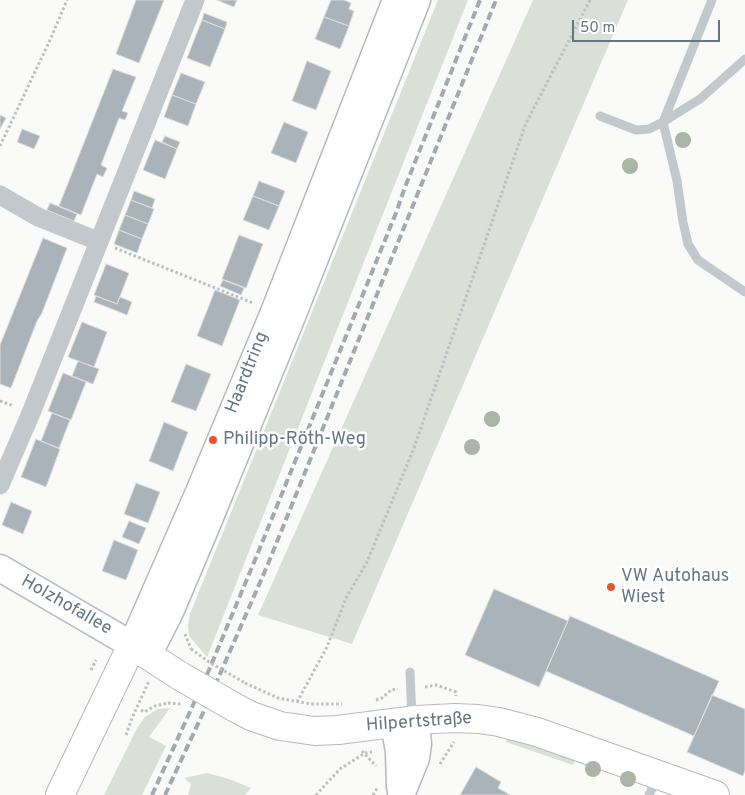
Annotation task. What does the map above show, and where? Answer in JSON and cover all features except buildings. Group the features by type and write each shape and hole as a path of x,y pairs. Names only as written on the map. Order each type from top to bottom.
{"main road":[{"name":"Haardtring","path":"60,795 140,650 199,492 274,312 396,0"},
{"name":"Haardtring","path":"140,650 170,612 289,324 417,0"},
{"name":"Holzhofallee","path":"0,568 140,650"},
{"name":"Hilpertstraße","path":"140,650 234,707 272,724 315,731 408,721 467,718 509,724 537,732 654,785 715,795"},
{"path":"400,795 399,752 408,721"}],"street":[{"path":"0,486 31,413 195,0"},
{"path":"0,195 38,216 98,241"}],"lane":[{"path":"712,0 663,122 677,181 688,244 698,260 745,292"},
{"path":"600,116 636,130 649,129 700,99 745,60"},
{"path":"408,721 410,672"}],"path":[{"path":"0,146 67,0"},
{"path":"297,702 326,647 346,598 367,562 414,448 526,123 590,0"},
{"path":"98,241 260,306"},
{"path":"191,650 245,683 272,696 297,702 342,704"},
{"path":"91,670 96,660"},
{"path":"371,701 382,698 391,690"},
{"path":"126,735 139,709 144,712 155,706 168,703"},
{"path":"441,751 447,751 454,741"},
{"path":"316,795 340,770 365,753 372,752"}],"shaded area":[{"path":"438,0 468,0 207,657 189,636 190,614"},
{"path":"533,0 628,0 352,644 258,615"},
{"path":"170,708 149,737 166,746 142,795 104,795 137,728 145,717 158,709"},
{"path":"507,739 532,745 575,760 573,765 506,742"},
{"path":"207,773 251,788 245,795 188,795 191,784 184,778"}],"railway":[{"path":"152,795 209,670 255,560 480,0"},
{"path":"165,795 268,564 496,0"}],"place":[{"name":"Philipp-Röth-Weg","path":"213,440"},
{"name":"VW Autohaus Wiest","path":"611,587"}]}
